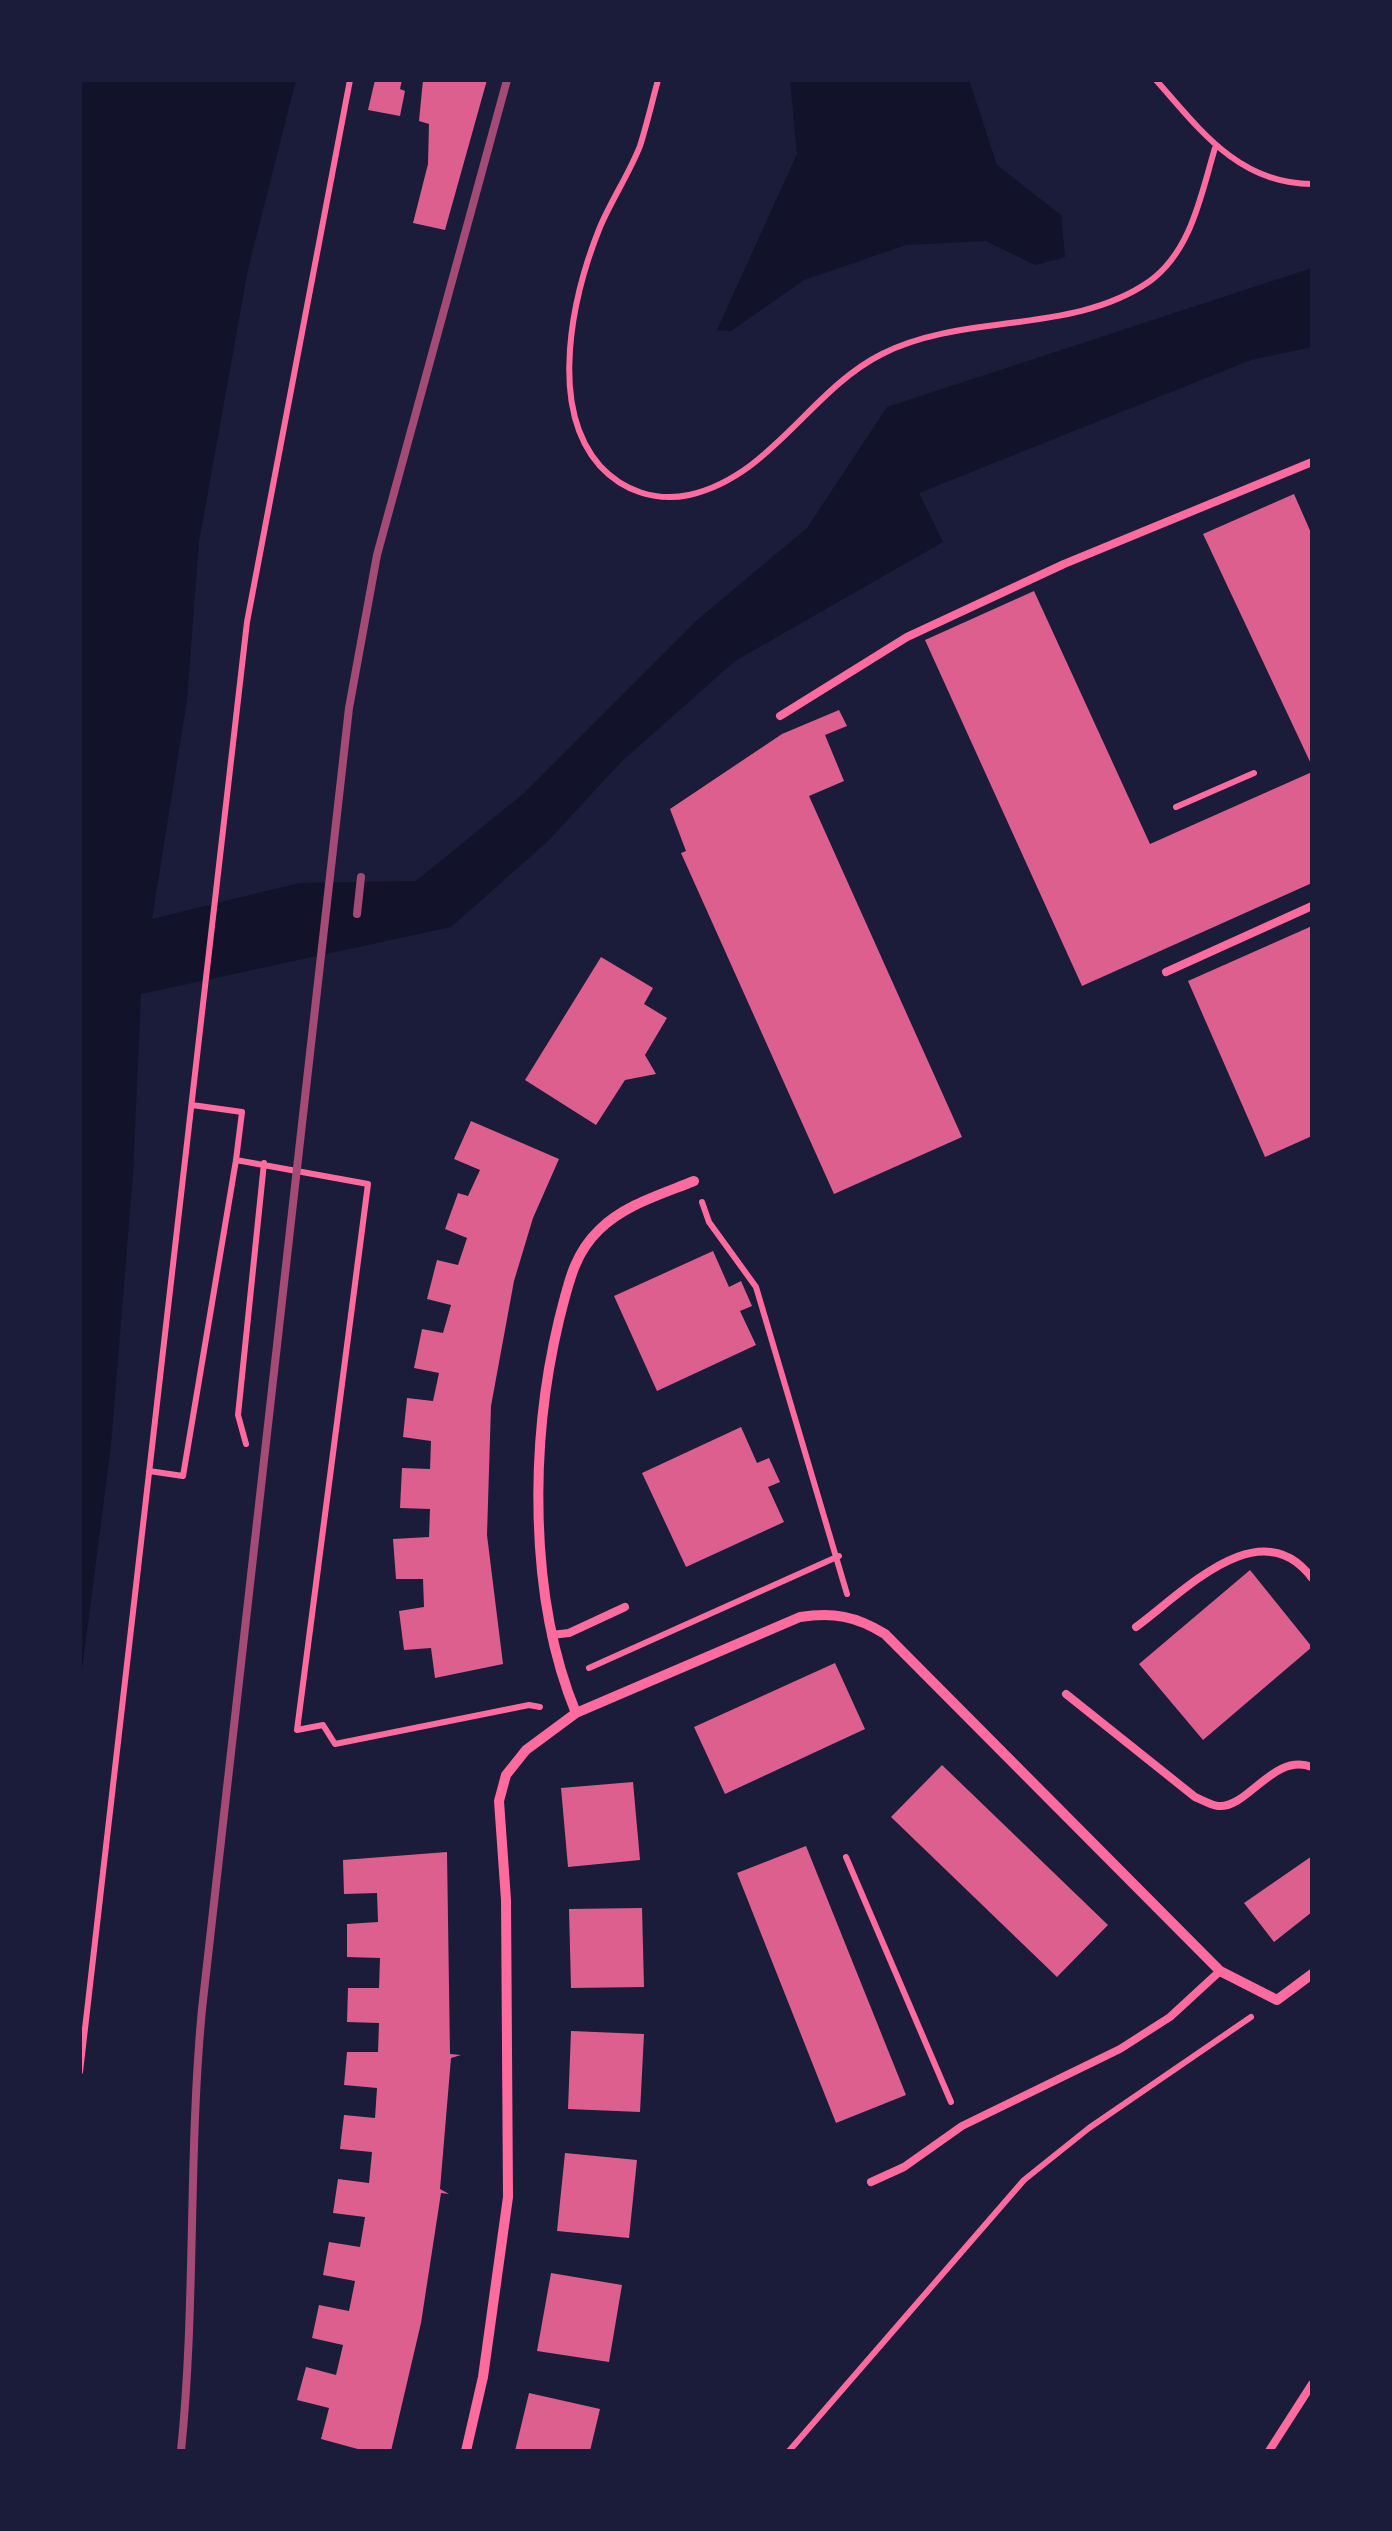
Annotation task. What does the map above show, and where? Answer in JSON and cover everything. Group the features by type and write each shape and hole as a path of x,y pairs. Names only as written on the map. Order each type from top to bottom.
{"street":[{"path":"576,1713 560,1675 551,1635 540,1520 540,1440 549,1363 573,1265 599,1230 635,1205 694,1181"},
{"path":"466,2451 484,2377 508,2197 506,1900 498,1801 506,1775 526,1750 576,1713 800,1617 826,1613 865,1621 884,1634 1220,1971 1277,2000 1312,1974"}],"lane":[{"path":"780,716 907,638 1064,564 1312,462"},
{"path":"1166,972 1312,906"},
{"path":"1136,1627 1232,1556 1266,1549 1289,1554 1312,1578"},
{"path":"551,1635 568,1633 625,1607"},
{"path":"1066,1694 1196,1798 1219,1806 1231,1804 1270,1773 1304,1764 1312,1767"},
{"path":"871,2182 904,2167 962,2126 1120,2049 1170,2017 1220,1971"},
{"path":"1269,2451 1312,2384"}],"path":[{"path":"80,2072 247,622 350,80"},
{"path":"658,80 640,145 600,227 587,266 571,376 577,418 590,452 621,484 653,496 690,495 726,480 759,459 836,387 881,354 931,336 1092,308 1151,280 1175,254 1190,228 1215,148"},
{"path":"1156,80 1215,148 1274,180 1312,184"},
{"path":"1176,807 1254,774"},
{"path":"149,1471 183,1476 242,1112 192,1105"},
{"path":"236,1160 368,1184 297,1730 323,1725 335,1744 529,1704 576,1713"},
{"path":"246,1444 238,1415 264,1163"},
{"path":"694,1181 709,1222 756,1286 848,1587"},
{"path":"560,1675 592,1667 839,1556"},
{"path":"846,1856 962,2126"},
{"path":"789,2451 1024,2180 1089,2128 1277,2000"}],"shaded area":[{"path":"80,80 296,80 248,269 199,542 187,700 152,919 299,883 416,881 523,794 696,621 807,528 887,407 1312,268 1312,347 1251,360 919,493 943,542 735,661 621,762 547,842 451,927 141,994 133,1174 111,1445 80,1685"},
{"path":"790,80 969,80 997,165 1061,215 1065,257 1035,265 986,241 906,245 804,280 731,331 717,330 797,154"}],"building":[{"path":"375,80 402,80 400,89 405,91 400,116 368,110"},
{"path":"423,80 487,80 445,230 413,223 428,164 429,124 419,121"},
{"path":"1294,494 1312,535 1312,766 1203,534"},
{"path":"1034,591 1150,844 1312,772 1312,883 1082,986 925,640"},
{"path":"839,710 847,726 825,735 844,781 809,796 962,1137 834,1194 681,853 686,851 670,809 782,734"},
{"path":"1312,926 1312,1136 1265,1157 1188,981"},
{"path":"601,957 653,988 644,1004 667,1018 645,1055 656,1074 625,1080 596,1125 525,1080"},
{"path":"471,1121 559,1159 533,1218 514,1281 491,1406 487,1535 503,1664 435,1678 431,1648 404,1650 399,1611 424,1607 423,1579 396,1579 393,1539 429,1537 430,1509 400,1508 402,1468 430,1469 431,1441 403,1437 407,1398 433,1401 439,1373 414,1368 422,1329 443,1333 451,1305 427,1299 437,1260 458,1265 467,1238 445,1229 458,1193 468,1196 480,1170 454,1159"},
{"path":"713,1251 729,1287 741,1281 752,1306 740,1311 756,1345 657,1391 614,1296"},
{"path":"741,1427 757,1463 769,1458 780,1482 768,1487 784,1522 686,1567 642,1473"},
{"path":"1250,1570 1312,1647 1203,1740 1139,1664"},
{"path":"835,1663 865,1729 725,1794 694,1727"},
{"path":"942,1765 1108,1925 1057,1977 891,1817"},
{"path":"633,1782 640,1860 568,1867 561,1788"},
{"path":"806,1846 906,2095 836,2123 737,1873"},
{"path":"447,1852 450,2054 461,2055 451,2058 440,2189 449,2194 441,2193 421,2323 391,2451 365,2451 321,2439 329,2408 297,2400 306,2367 336,2375 343,2345 312,2338 319,2305 349,2311 355,2281 323,2275 329,2242 360,2247 365,2217 333,2213 338,2179 369,2183 372,2152 340,2149 344,2115 375,2118 377,2088 344,2085 347,2052 378,2052 379,2023 347,2022 348,1988 379,1988 380,1958 347,1957 347,1924 378,1922 377,1893 344,1894 343,1860"},
{"path":"1312,1856 1312,1912 1274,1942 1244,1903"},
{"path":"642,1908 644,1987 571,1988 569,1909"},
{"path":"571,2031 644,2034 640,2112 568,2109"},
{"path":"565,2153 637,2160 629,2238 557,2231"},
{"path":"551,2273 622,2285 609,2362 537,2351"},
{"path":"529,2393 600,2409 590,2451 515,2451"}],"railway":[{"path":"181,2451 202,2009 349,708 377,555 507,80"},
{"path":"357,914 361,877"}]}
